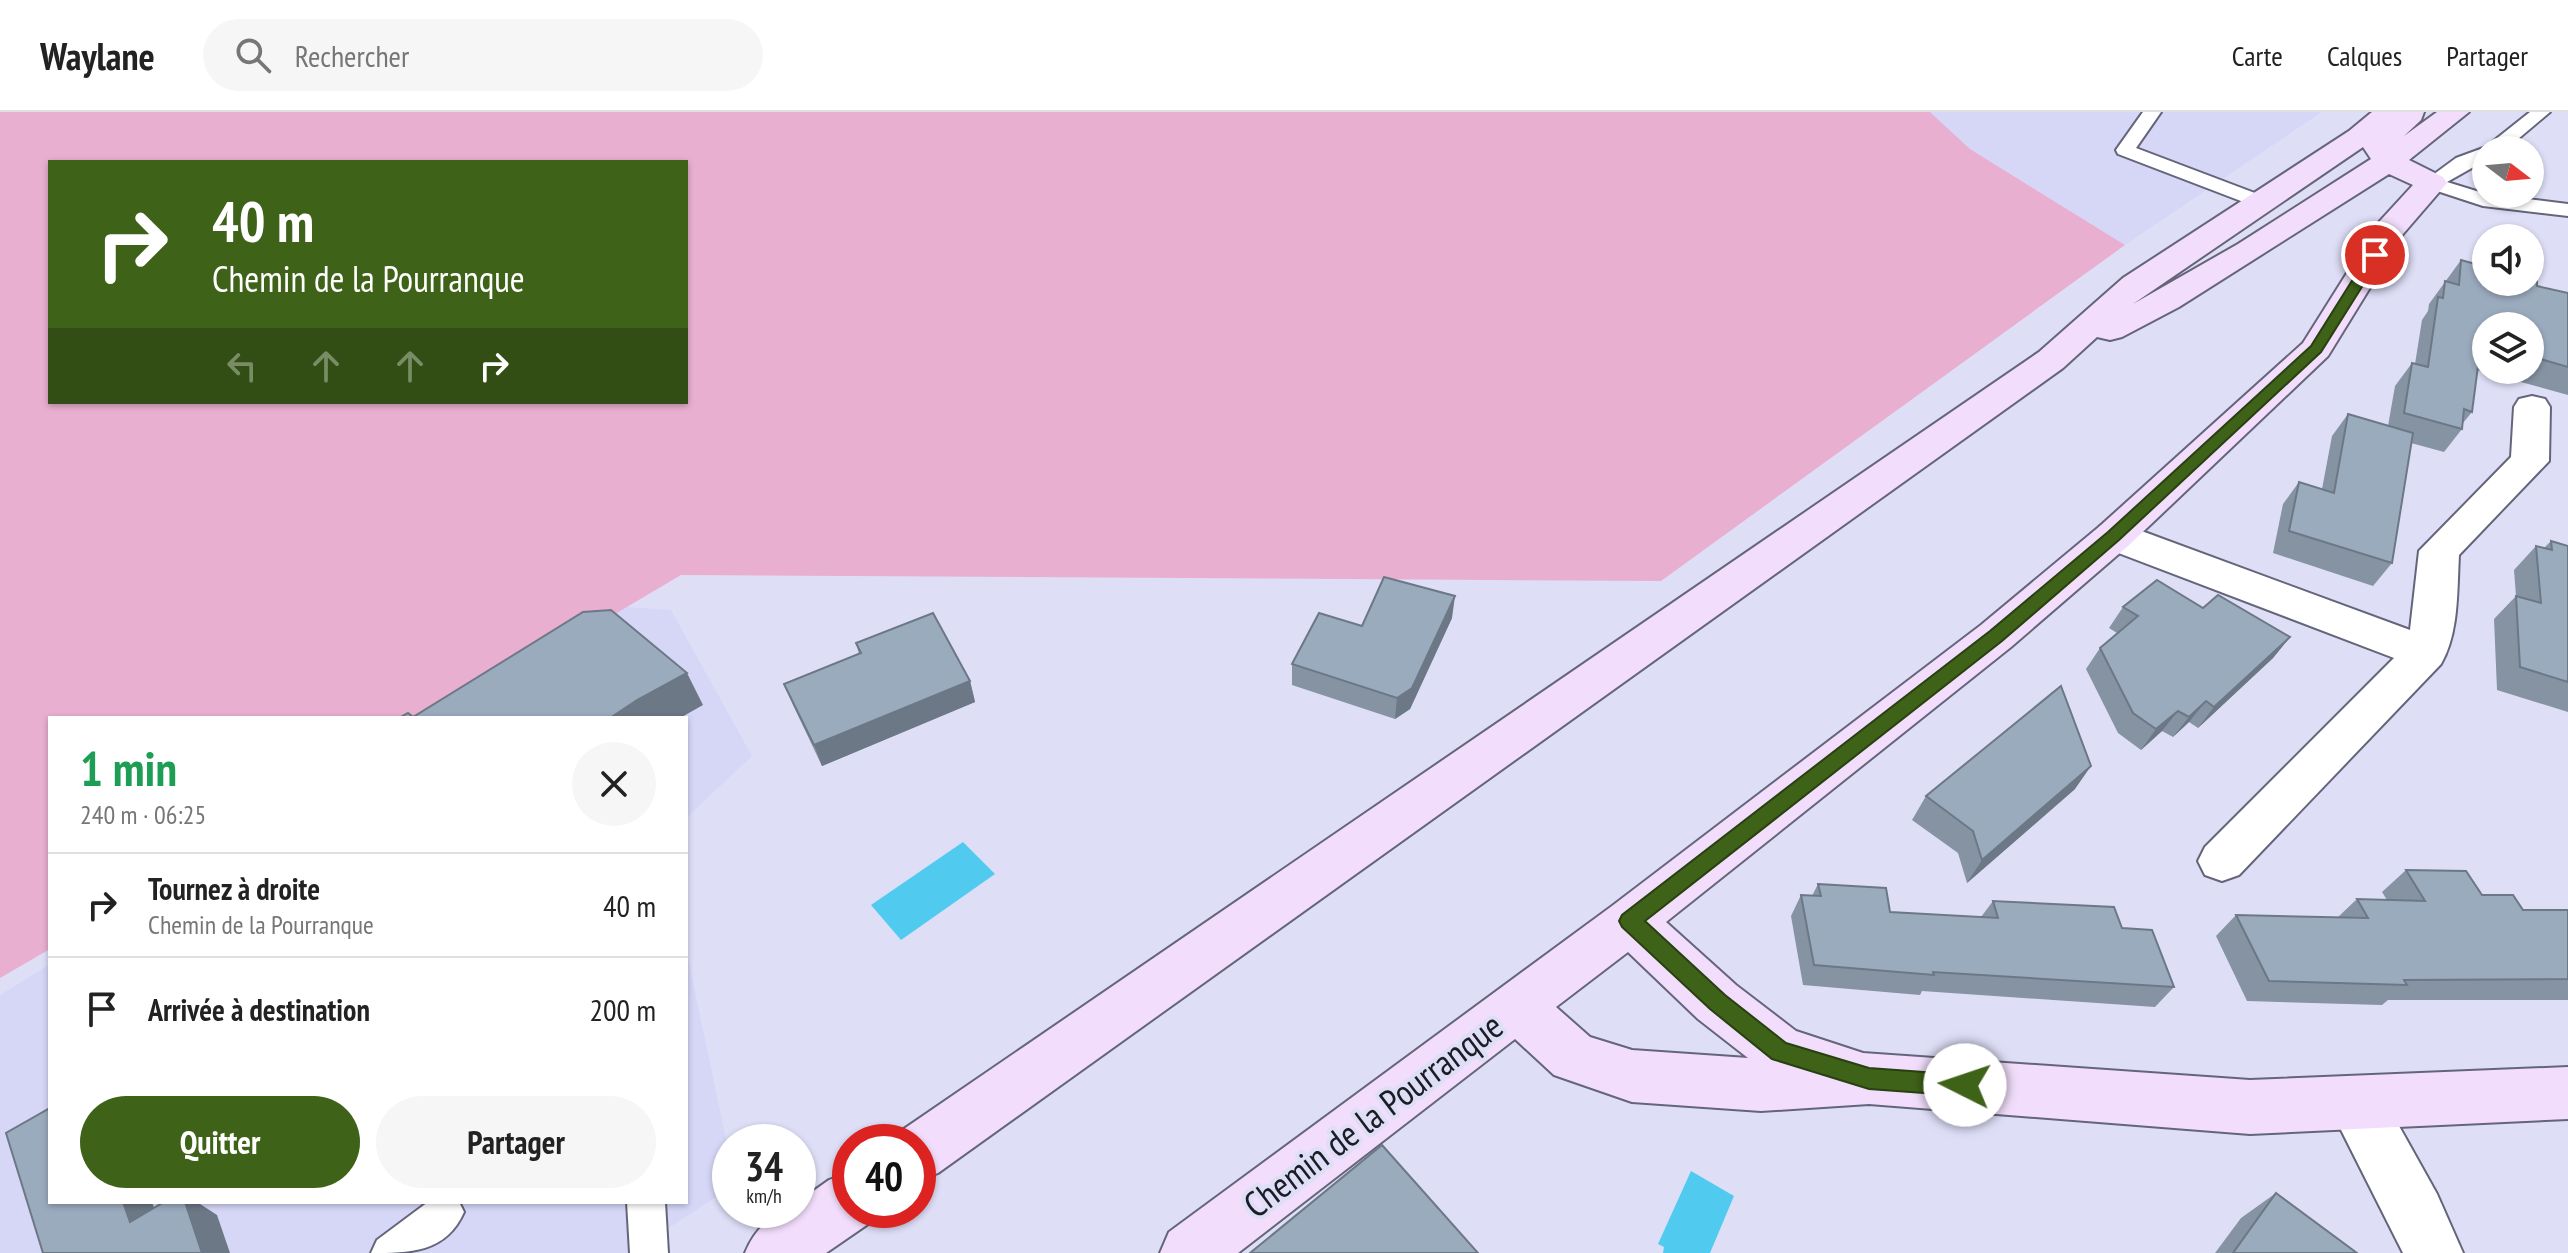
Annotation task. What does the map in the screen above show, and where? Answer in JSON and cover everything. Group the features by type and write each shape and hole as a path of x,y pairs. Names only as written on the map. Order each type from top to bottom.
{"main road":[{"path":"936,1140 2051,360 2135,285 2359,137 2389,112"},
{"path":"1869,1078 1780,1051 1717,1002 1630,921 1996,636 2114,536 2316,349 2390,229 2432,183 2387,161 2377,146 2413,112"},
{"path":"2051,360 2165,302 2415,145 2455,112"},
{"name":"Chemin de la Pourranque","path":"1190,1253 1630,921"},
{"path":"1517,1006 1573,1057 1632,1076 1761,1085 1869,1078 2250,1107 2568,1093"},
{"path":"775,1253 832,1213"}],"street":[{"path":"2222,861 2426,653 2434,615 2439,551 2530,461 2532,407"},
{"path":"2114,536 2426,653"},
{"path":"2355,1102 2433,1253"}],"lane":[{"path":"2152,112 2125,150 2261,202"},
{"path":"2511,136 2541,112"},
{"path":"2432,183 2472,158"},
{"path":"2432,183 2483,200 2568,210"},
{"path":"646,1204 649,1253"},
{"path":"390,1253 445,1212"}],"shaded area":[{"path":"0,112 1930,112 1970,149 2125,245 1661,581 681,575 442,716 48,716 48,950 0,978"},
{"path":"1930,112 2322,112 2125,245 1970,149"},
{"path":"626,607 671,610 752,756 688,816 688,716 450,716"},
{"path":"688,958 723,1124 712,1124 712,1200 630,1253 0,1253 0,995 48,965 48,1204 688,1204"}],"water":[{"path":"963,842 995,874 901,940 871,905"},
{"path":"1691,1171 1734,1196 1710,1253 1663,1253 1664,1247 1658,1244"}],"building":[{"path":"2461,260 2472,263 2472,296 2544,296 2544,288 2568,293 2568,367 2544,360 2544,312 2472,312 2472,384 2476,384 2472,412 2464,409 2462,429 2404,413 2412,363 2428,367 2438,297 2443,298 2445,281 2459,285"},
{"path":"2348,414 2413,433 2392,563 2289,531 2299,482 2334,493"},
{"path":"2551,541 2568,546 2568,682 2520,667 2516,596 2541,603 2536,546 2552,550"},
{"path":"1384,577 1455,596 1412,688 1397,698 1292,664 1319,613 1362,626"},
{"path":"2157,580 2203,608 2218,595 2290,637 2214,707 2206,701 2189,717 2178,711 2156,729 2133,713 2100,648 2138,616 2123,607"},
{"path":"611,610 687,673 613,716 415,716 583,612"},
{"path":"933,613 970,681 814,745 784,684 861,653 856,643"},
{"path":"2061,686 2091,766 1982,860 1973,831 1926,796"},
{"path":"2406,870 2466,871 2482,895 2513,895 2523,910 2568,910 2568,979 2404,980 2407,985 2269,981 2236,915 2368,918 2357,899 2425,901"},
{"path":"1818,884 1886,888 1890,912 1998,918 1993,901 2114,907 2122,928 2152,930 2174,987 1933,972 1934,975 1814,965 1801,895 1821,896"},
{"path":"48,1109 48,1204 124,1204 130,1222 161,1204 186,1204 202,1253 43,1253 6,1133"},
{"path":"1382,1145 1478,1253 1250,1253"},
{"path":"2276,1193 2357,1253 2233,1253"}],"route":[{"path":"1965,1085 1869,1078 1780,1051 1717,1002 1630,921 1996,636 2114,536 2316,349 2375,255"}]}
